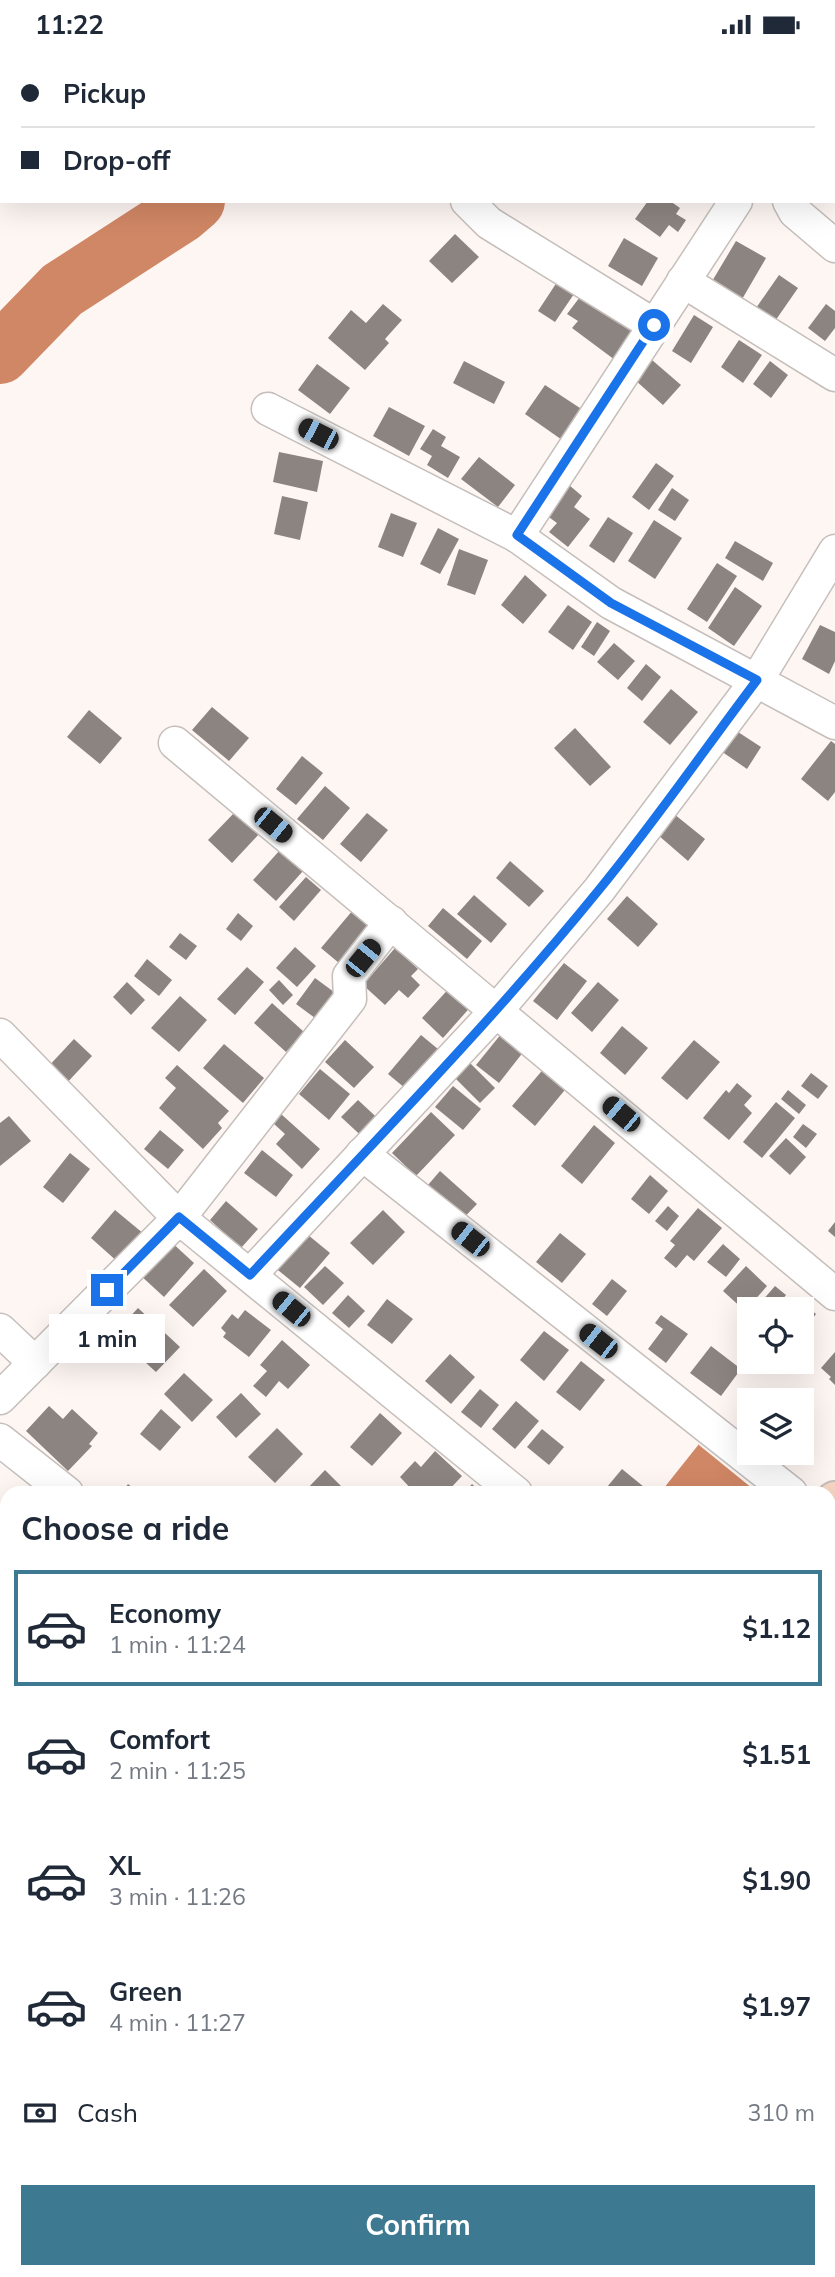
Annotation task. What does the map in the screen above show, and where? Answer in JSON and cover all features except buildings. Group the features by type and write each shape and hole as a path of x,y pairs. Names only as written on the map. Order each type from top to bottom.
{"street":[{"path":"469,203 489,222 654,325"},
{"path":"517,535 735,203"},
{"path":"790,203 795,212 835,246"},
{"path":"683,281 835,375"},
{"path":"268,409 517,535 611,603 835,723"},
{"path":"250,1275 497,1010 599,890 757,680 835,551"},
{"path":"175,743 835,1294"},
{"path":"0,1398 179,1217 350,999 349,976 391,922"},
{"path":"0,1035 179,1217 507,1486"},
{"path":"362,1154 782,1486"},
{"path":"0,1330 35,1363"},
{"path":"0,1440 58,1486"}],"shaded area":[{"path":"699,1444 749,1486 666,1486"}],"waterway":[{"path":"0,354 62,290 193,203"}],"route":[{"path":"107,1290 179,1217 250,1275 497,1010 599,890 757,680 611,603 517,535 654,325"}]}
